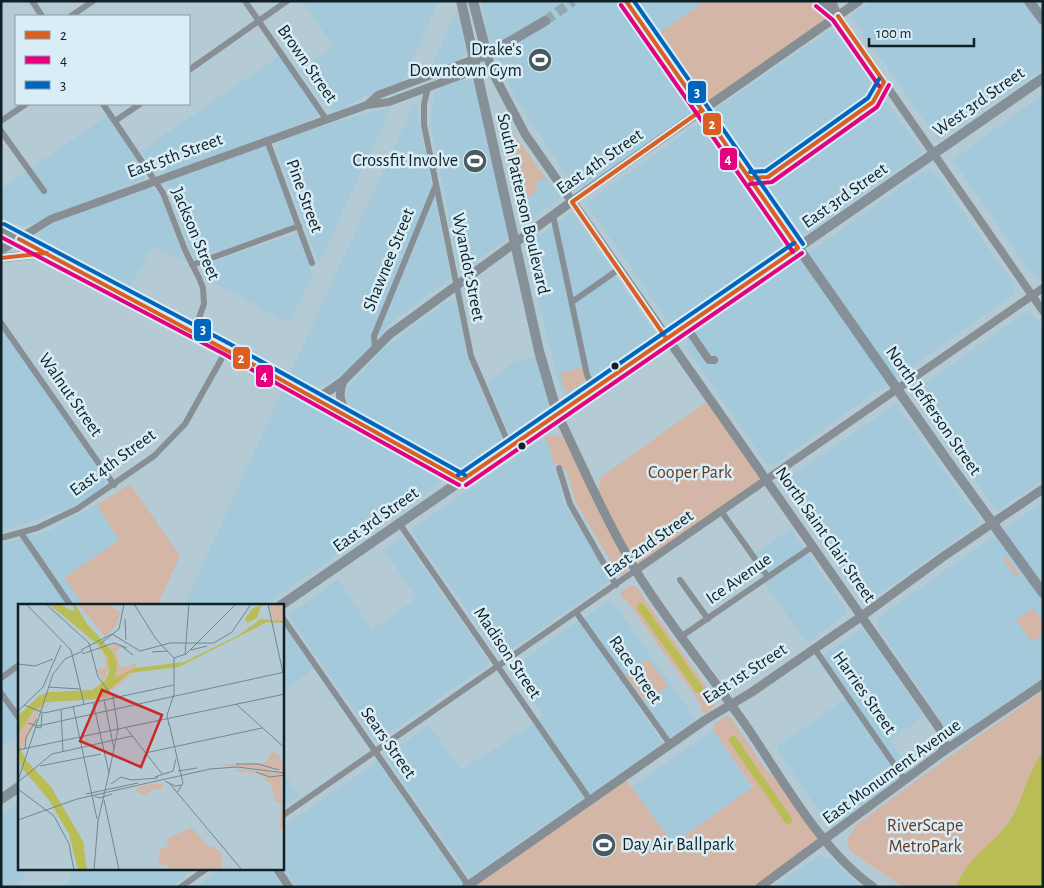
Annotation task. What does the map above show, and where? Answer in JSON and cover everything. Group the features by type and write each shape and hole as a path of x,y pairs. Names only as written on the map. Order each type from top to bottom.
{"main road":[{"name":"South Patterson Boulevard","path":"461,1 543,365 557,413"},
{"path":"474,1 487,55"},
{"name":"North Jefferson Street","path":"626,1 898,390 1043,593"},
{"name":"East 4th Street","path":"317,399 343,381 374,348 456,287 572,202 859,1"},
{"path":"1029,1 1043,20"},
{"name":"East 5th Street","path":"474,63 545,21"},
{"name":"North Saint Clair Street","path":"487,55 493,73 514,117 666,338 862,616 944,738 946,746 941,753"},
{"name":"West 3rd Street","path":"934,154 1043,78"},
{"name":"East 3rd Street","path":"283,604 934,154"},
{"path":"1,230 227,349 462,480"},
{"name":"East 5th Street","path":"1,250 19,239"},
{"path":"1,258 47,253"},
{"path":"343,381 340,398 343,407 350,417"},
{"path":"557,413 601,506 636,570 826,839 856,874 873,887"},
{"name":"East 1st Street","path":"467,886 670,744 862,616 1043,489"},
{"name":"East Monument Avenue","path":"760,887 941,753 1043,684"},
{"path":"1,799 18,788"}],"street":[{"path":"32,1 41,15"},
{"path":"72,15 93,1"},
{"name":"Brown Street","path":"245,1 326,119"},
{"path":"190,69 287,1"},
{"path":"820,1 838,16"},
{"path":"832,1 838,16 1043,311"},
{"name":"East 5th Street","path":"19,239 51,219 326,119 367,105 389,102 467,73 474,63"},
{"name":"East 5th Street","path":"367,105 378,95 474,63"},
{"name":"Wyandot Street","path":"428,87 424,104 424,126 456,287 476,372 510,447"},
{"path":"1,121 25,105"},
{"name":"Jackson Street","path":"104,105 163,193 203,288 202,312 194,332"},
{"path":"114,121 138,105"},
{"path":"1,131 44,191"},
{"name":"Pine Street","path":"267,140 312,263"},
{"name":"Shawnee Street","path":"374,348 374,336 436,184"},
{"path":"553,216 587,375 594,388"},
{"path":"192,265 299,226"},
{"path":"572,302 619,269"},
{"name":"East 2nd Street","path":"284,815 1043,288"},
{"name":"Walnut Street","path":"1,323 114,485"},
{"path":"685,325 709,360 714,360"},
{"name":"East 4th Street","path":"1,538 53,522 78,509 154,456 178,432 195,409 227,349"},
{"path":"559,468 570,504 616,585"},
{"path":"721,511 768,577"},
{"name":"Madison Street","path":"399,523 590,800"},
{"path":"21,533 70,604"},
{"name":"Ice Avenue","path":"682,636 813,546"},
{"path":"680,580 708,619"},
{"name":"Race Street","path":"576,612 670,744"},
{"name":"Sears Street","path":"284,621 467,886"},
{"name":"Harries Street","path":"814,648 905,780"},
{"path":"1,678 18,666"},
{"path":"1,693 18,717"},
{"path":"181,887 205,870"},
{"path":"278,870 289,887"}],"shaded area":[{"path":"301,1 439,1 402,82 366,96 339,110 333,110 327,108 300,71 334,46"},
{"path":"481,1 618,1 695,109 577,191 516,99 488,35"},
{"path":"637,1 705,1 659,33"},
{"path":"872,1 1043,1 1043,68 938,140 851,16"},
{"path":"457,10 466,54 457,62 428,73"},
{"path":"833,29 923,152 803,235 714,110"},
{"path":"279,56 317,111 316,118 166,174 156,171 141,151"},
{"path":"462,79 475,82 509,237 465,269 458,265 431,124 434,94 441,88"},
{"path":"1043,94 1042,280 1035,279 1032,275 953,160"},
{"path":"415,102 451,278 394,320 345,374 320,385 303,383 289,376"},
{"path":"391,107 319,263 278,153 279,143 282,139"},
{"path":"107,116 145,170 144,179 26,226 11,223 1,218 1,189"},
{"path":"701,122 786,244 670,324 586,203"},
{"path":"263,147 268,149 294,224 194,260 167,184 170,180"},
{"path":"930,170 937,175 1013,283 1014,294 775,464 770,465 766,463 686,347 687,339 923,172"},
{"path":"545,177 561,198 523,226 518,204 538,190 534,184"},
{"path":"151,187 160,193 182,254 188,263 153,246 129,287 40,238 39,232 60,220"},
{"path":"572,212 655,334 565,397 560,387 526,246"},
{"path":"298,233 313,275 289,323 205,278 202,271 206,264"},
{"path":"448,301 452,301 457,305 468,358 502,439 464,466 456,468 354,412 346,396 347,389 382,350"},
{"path":"1030,312 1043,328 1043,480 997,511 913,392 1019,317"},
{"path":"1,327 105,477 106,482 100,490 71,508 1,532"},
{"path":"536,356 549,408 510,436 488,383 513,362"},
{"path":"283,389 436,471 440,481 437,486 266,604 185,604"},
{"path":"896,404 981,522 864,604 783,485 785,480"},
{"path":"544,438 549,445 563,500 610,581 500,657 411,530"},
{"path":"101,502 180,556 157,604 18,604 18,738 1,746 1,544 49,531"},
{"path":"1043,502 1043,678 953,739 879,628 879,617"},
{"path":"791,529 848,612 807,643 749,558"},
{"path":"402,537 490,663 376,742 288,615 338,580 372,630 417,598 383,549"},
{"path":"611,599 696,720 669,738 584,618"},
{"path":"579,620 663,743 470,877 385,756 429,725 461,770 529,727 543,715 509,670"},
{"path":"284,626 314,669 284,690"},
{"path":"858,631 863,631 867,634 924,716 890,740 910,769 832,826 829,826 776,747 846,699 818,659"},
{"path":"713,730 752,788 672,844 632,787"},
{"path":"1043,753 1043,887 957,887 960,877 966,868 1005,828 1011,819 1029,776"},
{"path":"378,761 463,884 459,887 297,887 284,867 284,826"},
{"path":"284,773 299,796 284,806"},
{"path":"18,804 18,870 26,870 19,887 1,887 1,815"},
{"path":"819,856 831,859 861,887 773,887"},
{"path":"73,870 194,870 170,887 65,887"},
{"path":"220,870 272,870 283,887 196,887"}],"green space":[{"path":"705,1 820,1 838,16 702,110 652,38"},
{"path":"508,126 545,177 534,184 538,190 518,204 499,132"},
{"path":"584,367 587,380 569,392 564,390 560,373"},
{"name":"Cooper Park","path":"710,399 766,480 636,570 597,497 601,477"},
{"path":"551,435 562,436 566,440 629,565 627,572 623,575 617,572 576,503 566,469 553,462 549,445 544,438"},
{"path":"130,484 180,556 157,604 82,604 64,578 119,540 97,505"},
{"path":"1007,556 1019,574 1016,578 1003,559"},
{"path":"632,585 637,588 716,700 715,706 707,713 702,712 699,702 627,601 621,597 621,592"},
{"path":"1033,608 1043,623 1043,634 1032,642 1016,620"},
{"path":"648,659 668,686 646,702 625,675"},
{"name":"RiverScape MetroPark","path":"1043,691 1043,753 1011,819 990,845 963,871 957,887 903,887 850,851 847,840 856,825"},
{"path":"726,716 731,718 769,774 776,769 826,839 759,887 470,887 624,777 673,844 753,787 713,730 716,723"}],"waterway":[{"path":"641,607 699,689"},
{"path":"733,740 788,820"}],"tunnel":[{"path":"545,21 573,1"}],"transit line":[{"name":"2","path":"626,1 798,248"},
{"name":"3","path":"634,1 803,244"},
{"name":"4","path":"621,5 793,252"},
{"name":"4","path":"816,6 833,20 879,86"},
{"name":"2","path":"838,16 884,82"},
{"name":"3","path":"750,172 766,171 868,98 879,79"},
{"name":"2","path":"750,178 768,177 873,102 884,82"},
{"name":"4","path":"750,184 772,182 877,107 889,85"},
{"name":"2","path":"666,338 572,202 702,110"},
{"name":"3","path":"4,224 230,344 465,475"},
{"name":"4","path":"1,237 224,354 459,485"},
{"name":"2","path":"19,239 258,367 462,480"},
{"name":"3","path":"458,475 794,243"},
{"name":"2","path":"462,480 798,248"},
{"name":"2","path":"1,258 47,253"},
{"name":"4","path":"466,485 802,253"}],"place":[{"name":"Drake's Downtown Gym","path":"540,60"},
{"name":"Crossfit Involve","path":"475,161"},
{"name":"Day Air Ballpark","path":"604,845"}]}
